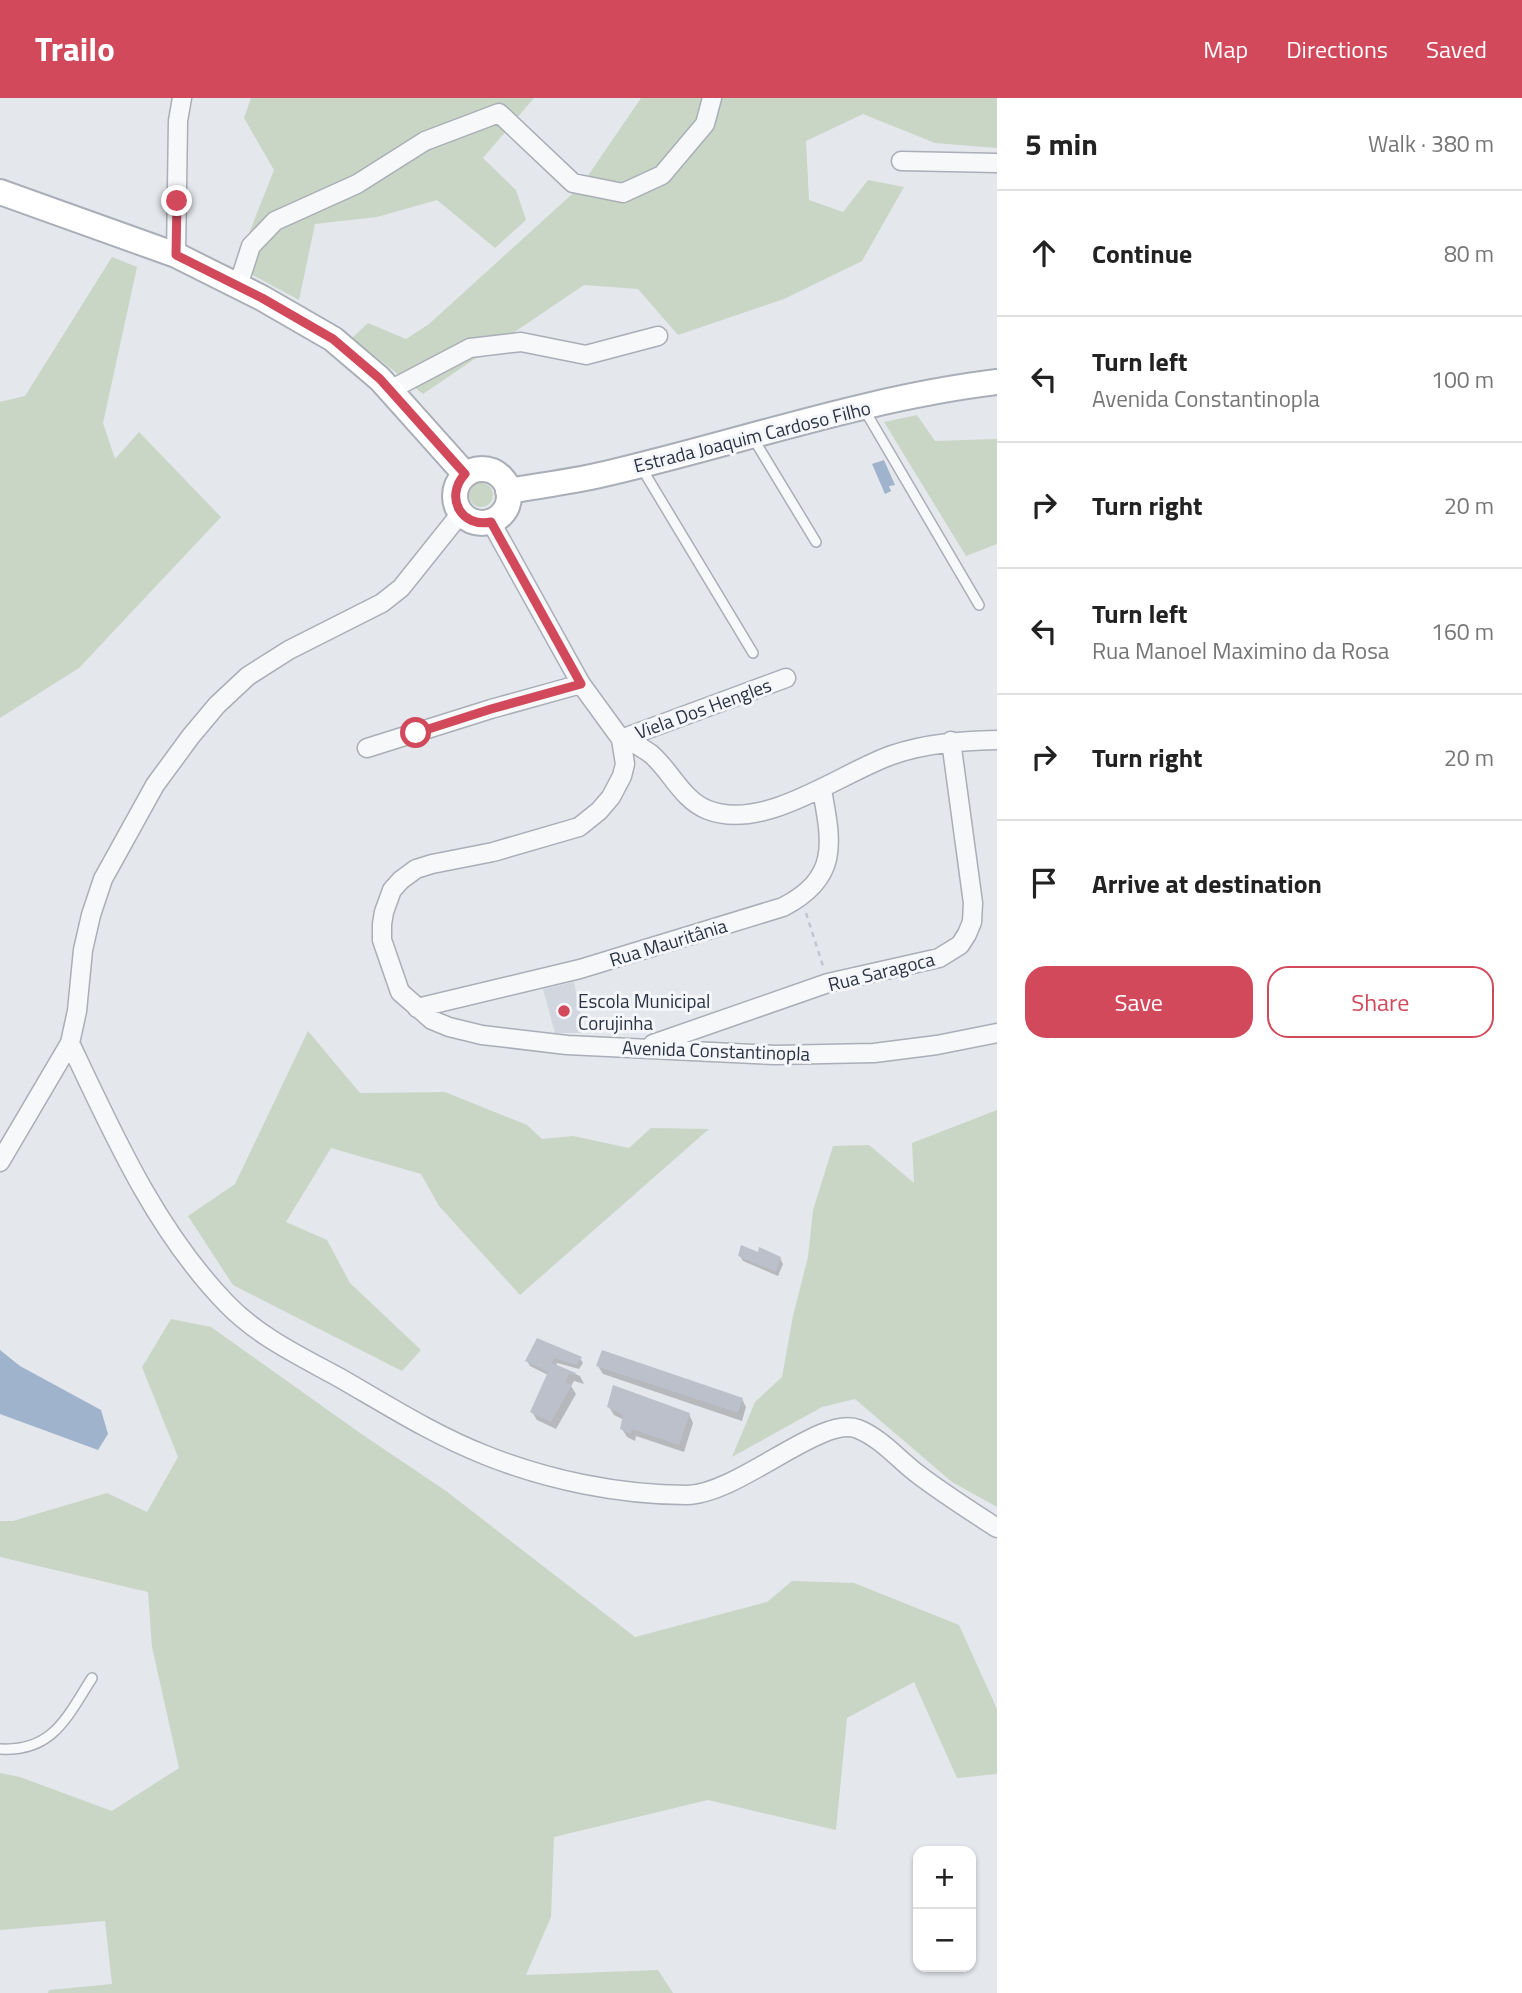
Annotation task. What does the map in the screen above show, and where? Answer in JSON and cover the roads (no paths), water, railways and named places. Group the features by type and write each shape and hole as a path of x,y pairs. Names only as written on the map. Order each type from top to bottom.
{"street":[{"path":"176,255 178,121 182,98"},
{"path":"238,286 251,246 275,221 358,184 425,141 499,113 573,183 623,193 662,175 705,124 712,98"},
{"path":"901,161 997,163"},
{"path":"0,192 176,255 333,339 380,379 465,474"},
{"path":"390,390 470,348 521,342 586,355 658,337"},
{"name":"Estrada Joaquim Cardoso Filho","path":"508,491 610,473 863,407 997,382"},
{"path":"480,469 493,471 505,480 508,491 508,506 491,522 476,523 461,513 454,495 465,474 480,469"},
{"path":"0,1162 69,1043 77,1011 83,950 103,879 155,785 217,705 248,676 289,650 382,603 401,588 461,513"},
{"path":"491,522 581,684 622,738 652,755 684,792 707,810 746,815 822,790 878,760 920,747 951,741 997,740"},
{"name":"Viela Dos Hengles","path":"622,738 786,678"},
{"path":"367,748 581,684"},
{"name":"Avenida Constantinopla","path":"622,738 625,764 622,776 611,797 590,820 579,827 492,852 416,869 392,890 384,912 382,940 400,992 432,1020 482,1035 567,1045 775,1055 874,1053 937,1045 997,1033"},
{"name":"Rua Saragoca","path":"644,1047 828,983 939,958 960,945 972,922 973,903 951,741"},
{"name":"Rua Mauritânia","path":"417,1008 580,969 783,907 801,898 816,883 827,860 830,833 822,790"},
{"path":"69,1043 149,1199 184,1253 228,1305 265,1337 439,1434 485,1455 525,1469 583,1483 649,1494 691,1495 717,1490 822,1432 842,1426 858,1429 997,1528"}],"lane":[{"path":"863,407 979,605"},
{"path":"752,436 816,542"},
{"path":"640,465 753,653"},
{"path":"0,1749 32,1746 47,1739 61,1726 92,1678"}],"water":[{"path":"884,460 895,485 889,486 891,491 885,494 872,464"},
{"path":"0,1350 20,1366 101,1410 108,1434 98,1450 0,1414"}],"place":[{"name":"Escola Municipal Corujinha","path":"564,1011"}]}
